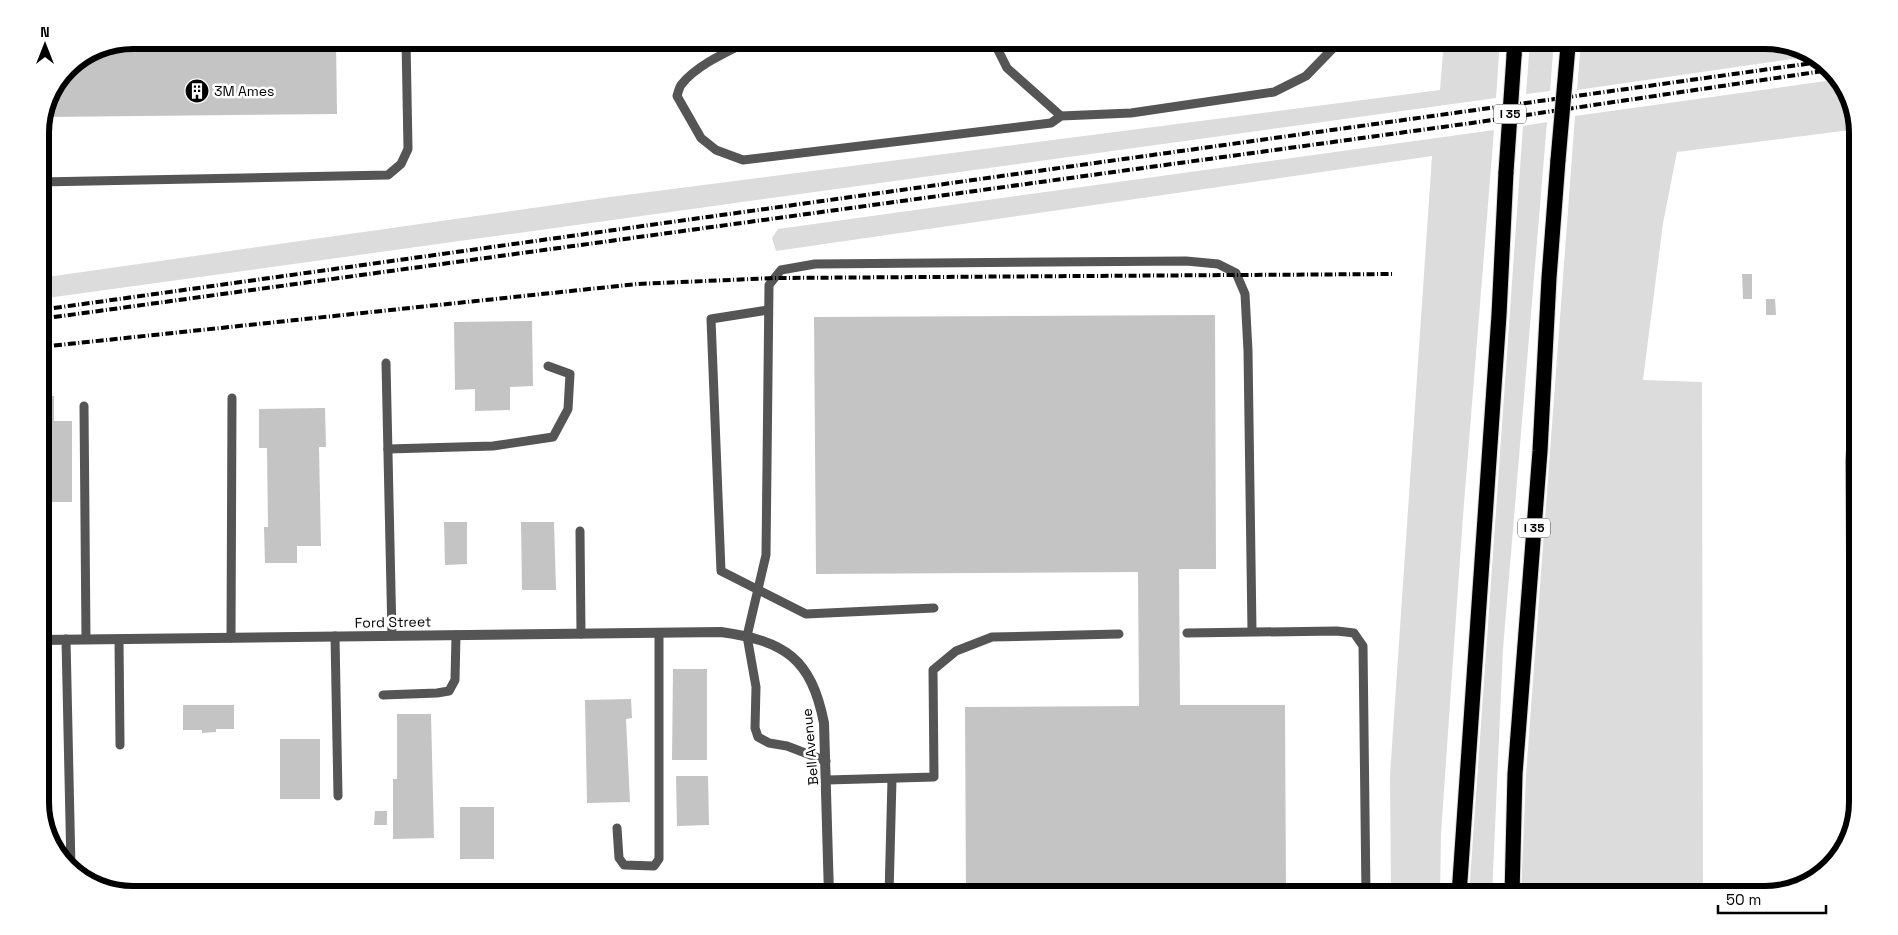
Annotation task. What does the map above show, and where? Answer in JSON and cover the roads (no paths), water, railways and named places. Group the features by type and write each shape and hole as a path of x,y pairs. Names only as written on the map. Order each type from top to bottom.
{"highway":[{"name":"I 35","path":"1460,886 1499,325 1506,172 1514,49"},
{"name":"I 35","path":"1512,886 1515,774 1540,451 1549,278 1568,49"}],"street":[{"name":"Ford Street","path":"49,640 721,632 747,636"},
{"name":"Bell Avenue","path":"747,636 768,642 784,650 798,662 810,677 819,698 824,723 827,780 829,886"}],"lane":[{"path":"49,182 388,176 401,164 408,149 406,49"},
{"path":"732,49 698,70 680,86 677,96 701,138 716,150 742,160 1051,123 1061,116 1131,113 1274,92 1306,76 1327,49"},
{"path":"998,49 1007,68 1061,116"},
{"path":"826,761 787,746 769,743 758,737 755,728 756,687 747,636 766,555 769,285 781,270 815,264 1186,261 1218,264 1236,273 1245,294 1248,351 1252,631"},
{"path":"768,310 711,319 721,571 806,614 934,608"},
{"path":"386,362 392,636"},
{"path":"388,449 493,446 553,437 568,409 570,374 548,366"},
{"path":"231,638 232,398"},
{"path":"84,406 86,639"},
{"path":"580,531 581,634"},
{"path":"1187,633 1252,631 1337,631 1354,633 1363,646 1366,886"},
{"path":"617,828 619,858 624,865 654,866 659,859 658,633"},
{"path":"827,780 934,777 933,670 956,651 992,637 1119,634"},
{"path":"383,695 449,691 455,680 456,635"},
{"path":"335,636 338,796"},
{"path":"66,639 71,859"},
{"path":"119,639 120,745"},
{"path":"889,886 892,779"}],"railway":[{"path":"49,309 1812,63"},
{"path":"49,318 1479,122 1822,71"},
{"path":"49,346 637,284 774,278 1394,274"}],"place":[{"name":"3M Ames","path":"197,91"}]}
